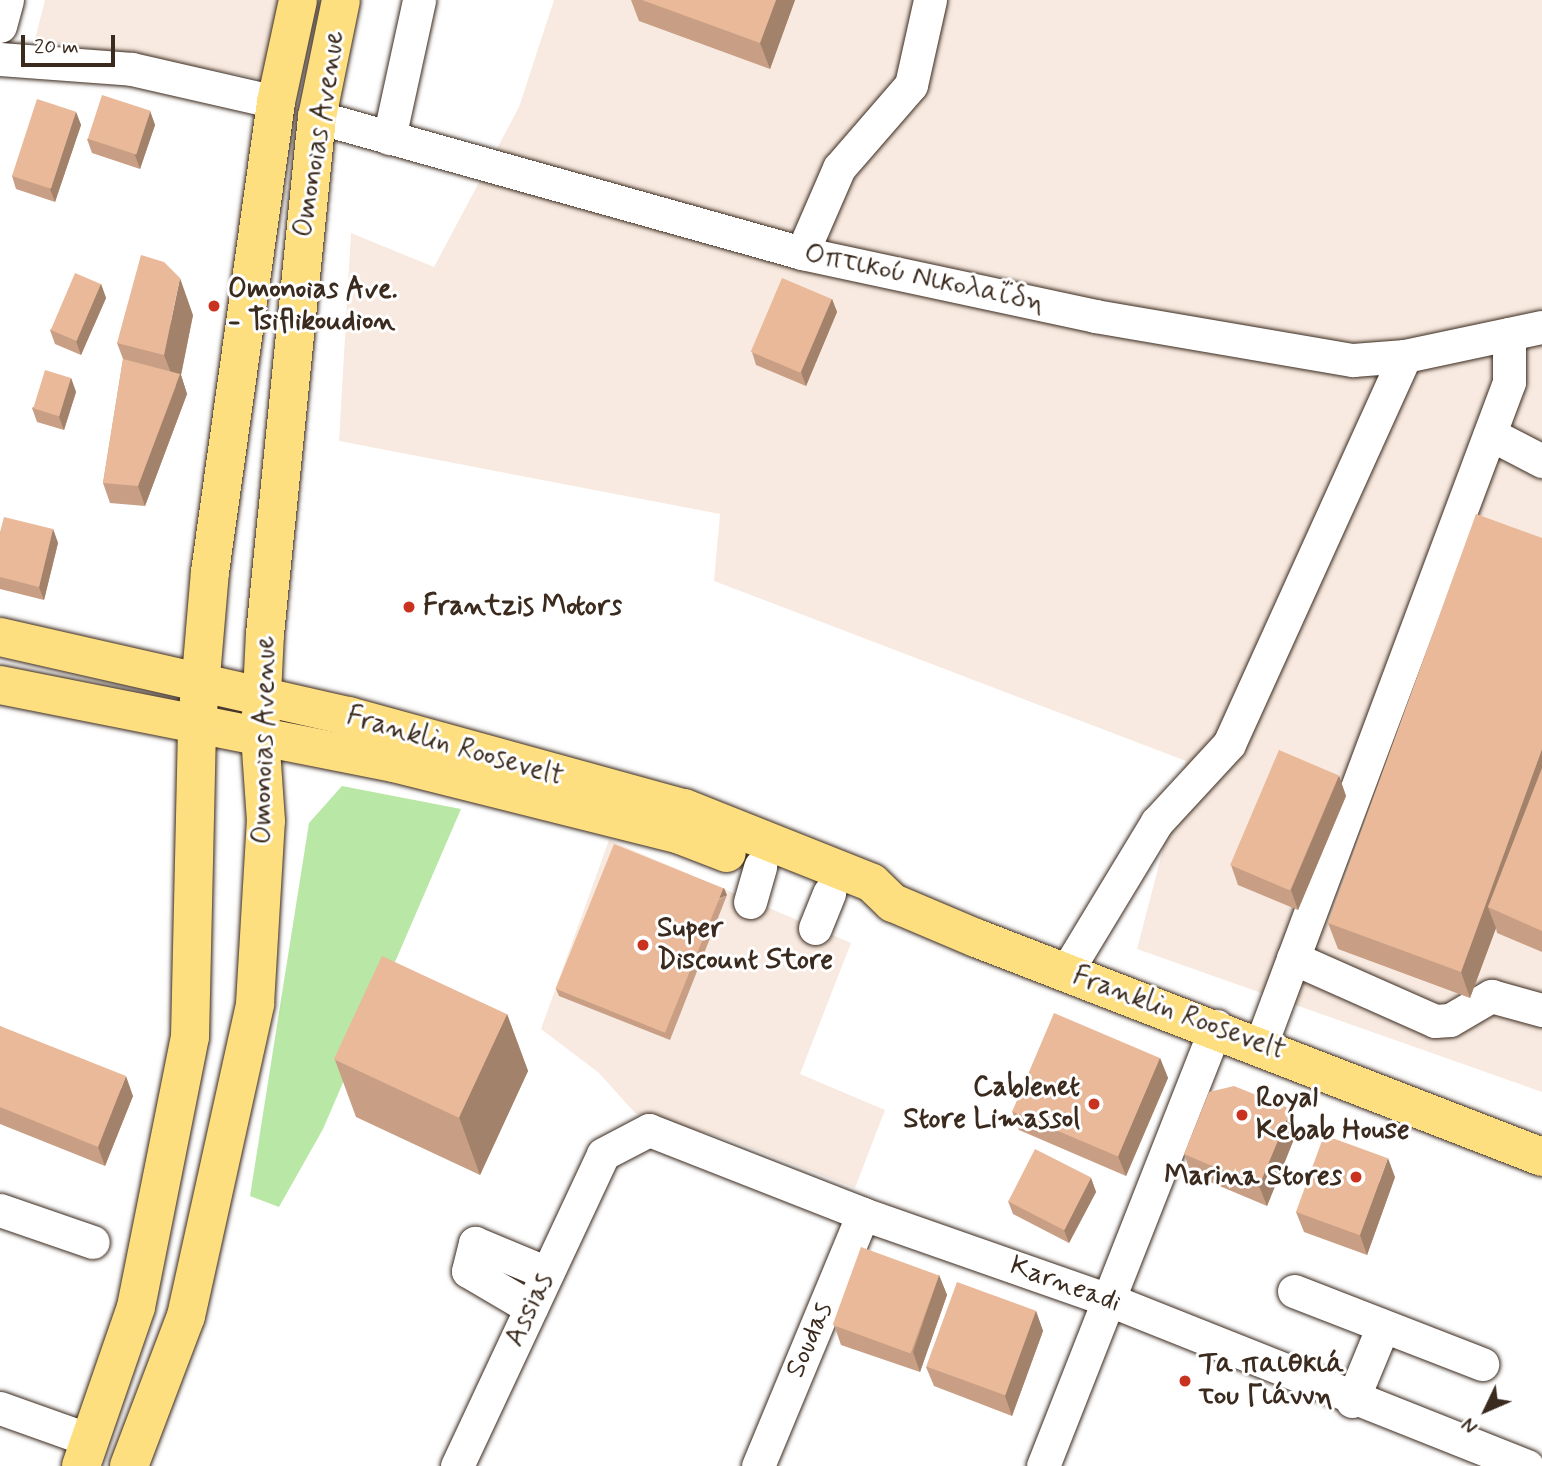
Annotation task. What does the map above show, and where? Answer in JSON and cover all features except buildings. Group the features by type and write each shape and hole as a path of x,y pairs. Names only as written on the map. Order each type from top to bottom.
{"main road":[{"name":"Omonoias Avenue","path":"85,1453 136,1307 190,1037 200,681 276,102 298,0"},
{"name":"Omonoias Avenue","path":"129,1466 186,1315 255,1004 266,821 260,736 262,695 317,117 341,0"},
{"name":"Franklin Roosevelt","path":"0,637 262,695 684,808 872,883 894,903 1066,972 1216,1026 1542,1157"},
{"name":"Franklin Roosevelt","path":"0,685 260,736 680,835 755,884 822,911 869,909 894,903"}],"street":[{"path":"0,26 7,0"},
{"path":"389,138 419,0"},
{"path":"802,253 839,168 911,85 930,0"},
{"path":"0,59 132,69 276,102"},
{"name":"Οπτικού Νικολαΐδη","path":"317,117 802,253 1095,316 1339,358 1405,356 1542,327"},
{"path":"1261,1044 1509,382 1509,334"},
{"path":"1066,972 1157,822 1229,744 1405,356"},
{"path":"1490,434 1542,461"},
{"path":"1293,958 1435,1021 1450,1020 1491,996 1542,1010"},
{"path":"1042,1466 1112,1301 1216,1026"},
{"name":"Karneadi","path":"603,1154 649,1130 724,1148 863,1214 1112,1301 1352,1401 1527,1466"},
{"name":"Assias","path":"457,1466 603,1154"},
{"path":"0,1210 93,1242"},
{"name":"Soudas","path":"758,1466 863,1214"},
{"path":"531,1308 472,1257 547,1273"},
{"path":"1294,1291 1482,1364"},
{"path":"1352,1401 1383,1326"},
{"path":"0,1408 85,1453"}],"shaded area":[{"path":"45,0 281,0 263,79 35,39"},
{"path":"554,0 1542,0 1542,1092 1137,949 1186,761 714,581 720,514 339,441 351,233 434,267 519,107"},
{"path":"609,840 851,943 800,1074 885,1110 855,1188 727,1139 635,1113 599,1073 541,1029"}],"green space":[{"path":"342,786 461,809 323,1129 279,1207 250,1196 309,823"}],"place":[{"name":"Omonoias Ave. - Tsiflikoudion","path":"214,306"},
{"name":"Frantzis Motors","path":"409,607"},
{"name":"Super Discount Store","path":"643,945"},
{"name":"Cablenet Store Limassol","path":"1094,1104"},
{"name":"Royal Kebab House","path":"1242,1115"},
{"name":"Marina Stores","path":"1356,1177"},
{"name":"Τα παιθκιά του Γιάννη","path":"1185,1381"}]}
